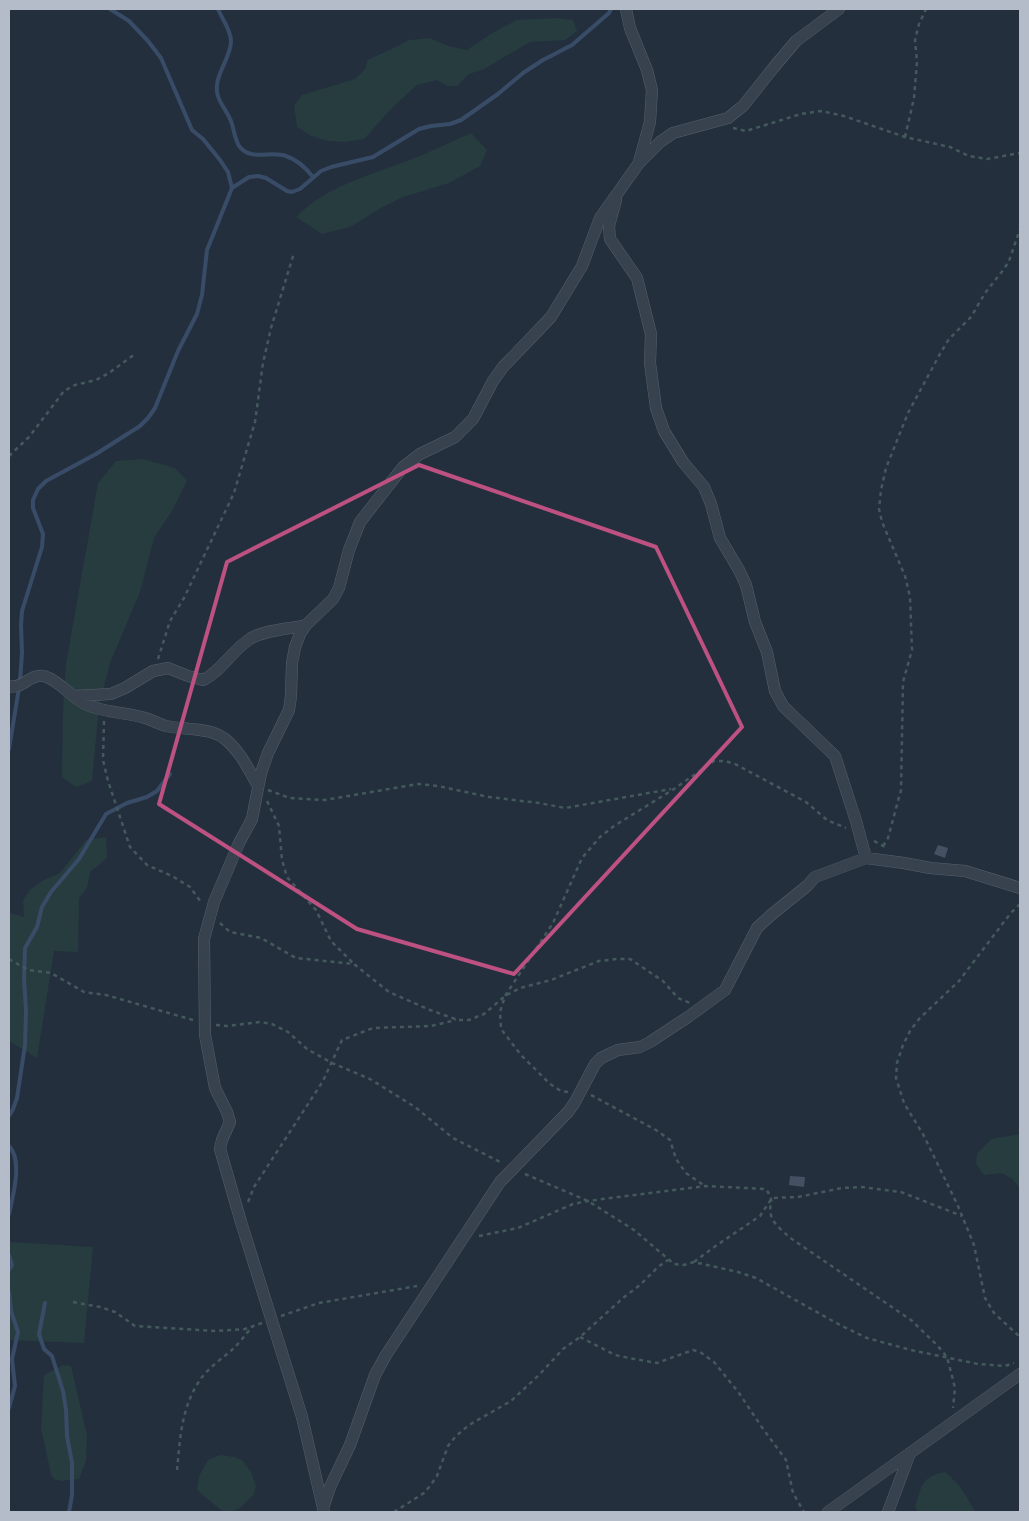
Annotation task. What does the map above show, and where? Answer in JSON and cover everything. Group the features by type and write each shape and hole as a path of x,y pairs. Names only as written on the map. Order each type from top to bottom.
{"street":[{"path":"626,9 630,28 647,70 652,90 650,122 639,163"},
{"path":"323,1511 302,1417 220,1150 230,1122 216,1088 205,1035 204,939 214,902 239,843 252,819 258,786 268,753 289,710 295,647 306,625 333,598 339,588 349,550 360,522 404,467 420,454 455,436 473,419 493,381 503,367 551,317 582,266 600,218 639,163 660,142 673,133 728,118 743,106 796,41 840,9"},
{"path":"618,194 609,226 610,239 637,278 651,334 650,363 656,408 664,431 683,462 704,487 711,504 720,538 746,585 755,622 767,652 775,691 783,706 835,756 860,833 866,858"},
{"path":"74,696 111,694 153,671 168,668 203,680 212,676 250,638 267,632 306,625"},
{"path":"9,686 13,687 24,683 33,676 43,676 85,704 144,718 165,726 215,733 226,739 236,751 258,786"},
{"path":"323,1511 330,1487 350,1445 375,1375 386,1355 500,1182 568,1112 595,1064 601,1058 618,1050 640,1047 688,1017 725,990 758,928 815,877 866,858 930,868 966,871 1020,888"},
{"path":"828,1512 1020,1374"},
{"path":"888,1512 910,1453"}],"path":[{"path":"905,137 914,98 917,62 916,40 919,24 926,9"},
{"path":"712,123 746,131 801,114 821,111 844,116 905,137 950,147 978,158 988,159 1020,153"},
{"path":"866,858 884,846 902,790 903,682 912,650 910,597 879,509 886,468 917,396 950,339 971,317 985,293 1009,261 1020,229"},
{"path":"153,671 163,648 170,621 184,598 234,493 255,422 263,363 271,328 294,253"},
{"path":"9,456 29,437 64,391 75,385 96,380 135,354"},
{"path":"104,710 103,760 108,781 130,847 147,865 172,876 190,887 211,914 230,932 261,938 296,958 354,964"},
{"path":"705,1186 686,1173 676,1159 670,1140 656,1130 592,1096 561,1091 550,1084 521,1055 501,1029 500,1012 505,996 553,923 582,858 600,837 614,826 674,789 714,761 725,761 735,764 806,802 827,820 860,833 884,846 907,863"},
{"path":"258,786 290,798 325,800 418,784 566,808 674,789"},
{"path":"258,786 279,826 282,860 287,877 316,910 331,941 354,964 389,992 458,1020"},
{"path":"1020,904 1010,914 959,981 919,1019 910,1032 897,1062 896,1078 904,1103 924,1136 974,1245 985,1298 994,1313 1020,1337"},
{"path":"241,1222 254,1187 323,1081 342,1040 373,1028 431,1026 458,1020 469,1020 484,1014 505,996 520,988 552,980 599,961 630,959 663,981 678,998 691,1003 708,1002"},
{"path":"457,1246 481,1235 518,1228 572,1204 632,1194 705,1186 766,1189 772,1198 771,1215 789,1237 911,1320 947,1357 955,1388 953,1406 945,1428"},
{"path":"772,1198 798,1197 842,1188 862,1187 901,1192 962,1216"},
{"path":"694,1262 760,1216 772,1198"},
{"path":"394,1512 424,1493 430,1486 438,1476 448,1446 456,1436 469,1425 511,1401 563,1349 580,1337 668,1260"},
{"path":"73,1302 115,1312 135,1326 216,1331 245,1329 319,1303 432,1284"},
{"path":"177,1470 180,1433 186,1409 198,1382 220,1359 234,1348 253,1326"},
{"path":"580,1337 615,1354 629,1358 657,1363 693,1350 700,1352 714,1362 739,1393 786,1460 793,1493 804,1512"}],"highlighted area":[{"path":"419,465 656,547 742,727 514,974 357,929 159,804 227,562"}],"green space":[{"path":"556,18 573,20 577,31 565,40 530,42 484,69 469,74 457,86 447,86 437,80 417,85 393,107 364,139 345,142 328,141 311,136 297,127 294,105 302,95 355,79 365,69 368,60 410,40 430,38 448,46 467,50 494,32 517,20"},
{"path":"471,133 487,150 480,166 449,183 403,197 350,227 322,234 296,217 309,205 339,187 422,155"},
{"path":"143,459 175,468 187,481 172,511 154,538 140,592 110,663 99,706 92,781 76,787 62,777 66,664 98,483 116,461"},
{"path":"106,837 107,858 90,872 87,888 79,898 78,952 54,951 37,1058 9,1041 9,917 11,913 24,917 23,900 30,890 42,881 60,873 86,840"},
{"path":"1020,1134 1020,1188 1012,1179 1002,1173 984,1175 976,1164 977,1154 980,1150 992,1139"},
{"path":"9,1242 93,1247 84,1343 9,1340"},
{"path":"63,1365 71,1366 87,1435 86,1461 79,1479 61,1481 54,1479 51,1474 41,1428 44,1375"},
{"path":"220,1455 242,1460 251,1472 256,1486 254,1494 240,1508 231,1512 221,1510 197,1490 199,1476 208,1460"},
{"path":"945,1472 962,1490 975,1512 918,1512 915,1507 924,1483 931,1476"}],"building":[{"path":"938,845 948,848 945,858 934,854"},
{"path":"790,1176 805,1177 804,1187 789,1185"}],"waterway":[{"path":"110,9 129,21 161,58 192,130 203,139 220,160 228,172 232,188"},
{"path":"218,9 228,29 231,41 229,52 218,80 217,91 230,119 239,146 244,151 255,155 280,155 290,158 308,170 313,177"},
{"path":"20,681 22,611 42,547 43,534 33,508 33,500 38,489 46,481 96,454 140,426 155,408 178,351 197,314 202,295 207,250 232,188 249,177 258,176 266,178 292,192 300,189 321,171 373,157 419,129 450,124 461,120 498,94 523,73 572,45 609,13 611,9"},
{"path":"9,749 19,688"},
{"path":"9,1116 17,1098 25,1045 25,948 37,927 42,907 51,892 79,859 106,814 157,791 170,774"},
{"path":"9,1146 13,1152 16,1169 9,1214"},
{"path":"9,1255 12,1265 9,1270"},
{"path":"9,1292 11,1311 18,1332 12,1359 15,1386 9,1408"},
{"path":"45,1303 39,1334 44,1349 52,1356 63,1391 67,1436 72,1463 72,1495 69,1512"}]}
